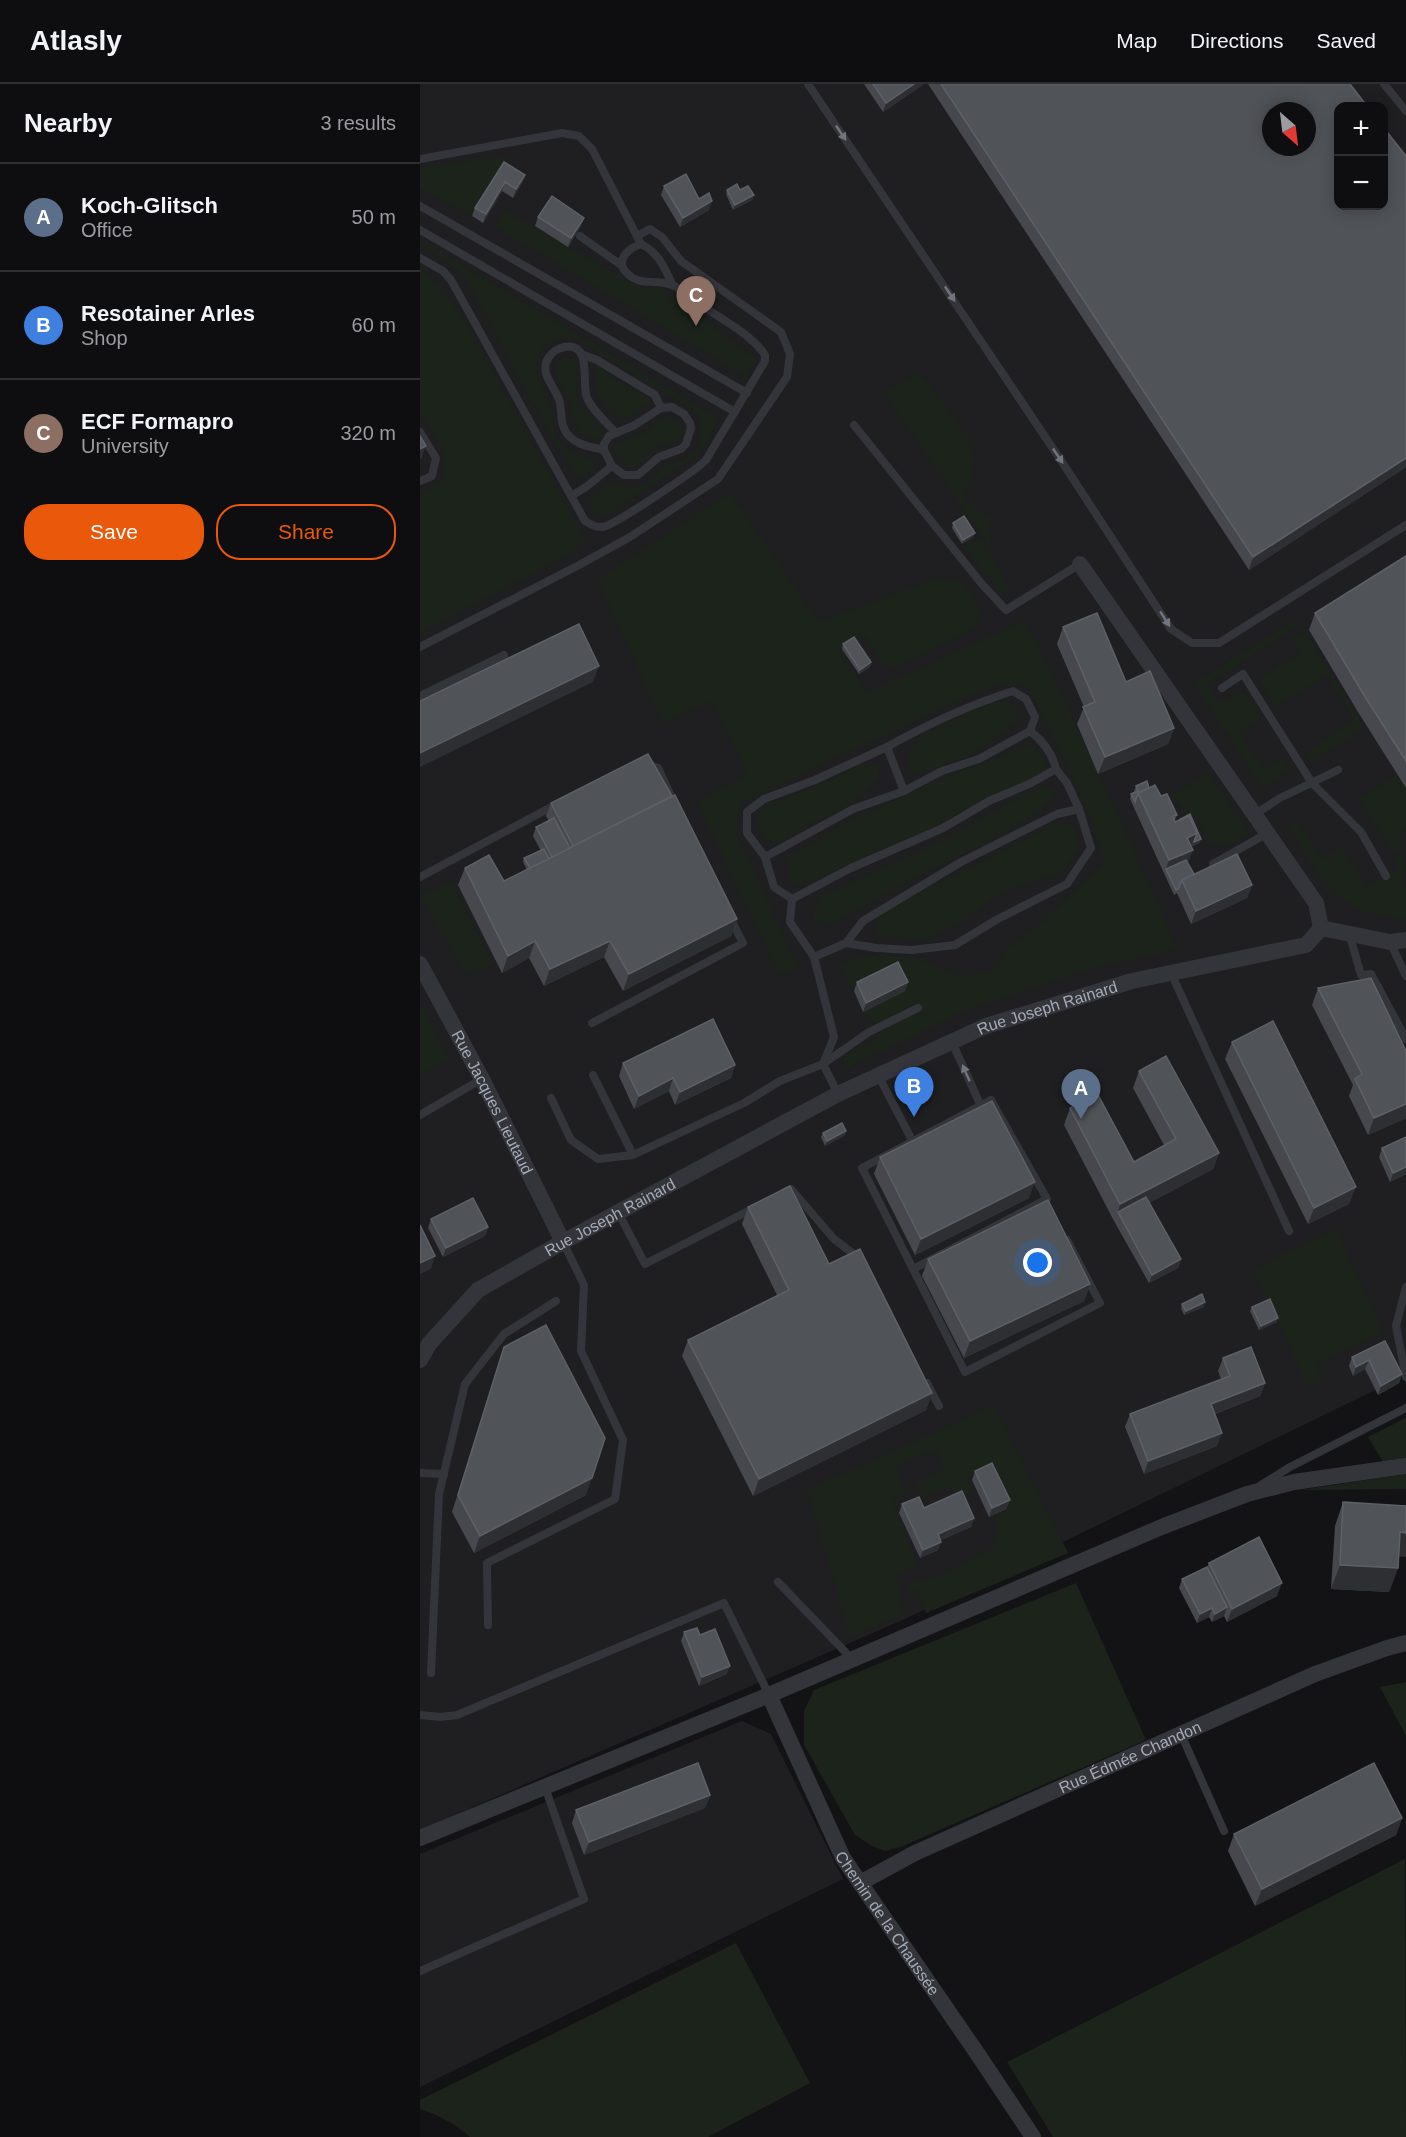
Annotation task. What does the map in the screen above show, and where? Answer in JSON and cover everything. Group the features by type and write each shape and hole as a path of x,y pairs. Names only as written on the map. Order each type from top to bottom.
{"street":[{"path":"1080,564 1316,903 1321,927 1398,941"},
{"name":"Rue Joseph Rainard","path":"420,1360 429,1344 478,1290 838,1094 997,1022 1132,981 1306,945 1321,927"},
{"name":"Rue Jacques Lieutaud","path":"420,964 482,1079 563,1242"},
{"path":"420,1838 769,1695 1164,1526 1247,1494 1294,1482 1406,1466"},
{"name":"Rue Édmée Chandon","path":"860,1882 915,1853 1315,1674 1406,1643"},
{"name":"Chemin de la Chaussée","path":"769,1695 843,1858 1033,2137"}],"lane":[{"path":"808,84 1172,629 1192,643 1219,644 1406,525"},
{"path":"1384,84 1406,111"},
{"path":"420,159 562,133 579,136 592,149 639,240 651,249 664,266 672,284 754,342 765,355 765,361 710,454 699,467 609,524 597,526 585,521 451,280 443,271 420,258"},
{"path":"420,206 747,393"},
{"path":"420,230 735,412"},
{"path":"420,647 630,537 718,479 787,377 790,354 781,332 681,261 662,237 650,230 623,258 621,265"},
{"path":"580,236 621,265 632,276 645,283 672,284"},
{"path":"604,450 579,444 566,433 560,401 546,372 548,357 562,348 573,348 655,395 661,408"},
{"path":"581,354 586,368 585,394 593,408 616,433"},
{"path":"672,407 687,418 691,428 686,444 681,449 659,457 638,476 624,475 612,466 604,450 606,439 635,425 661,408 672,407"},
{"path":"854,425 981,584 1006,610 1080,564"},
{"path":"420,432 436,458 432,476 420,481"},
{"path":"571,496 586,488 612,466"},
{"path":"420,696 504,655"},
{"path":"1222,688 1243,674 1312,783 1361,832 1386,876"},
{"path":"765,857 853,809 904,791 942,771 979,759 1030,731 1035,717 1026,699 1013,691 979,702 815,780 764,799 747,812 747,833 765,857 774,887 792,899"},
{"path":"846,943 876,948 912,950 955,945 996,920 1067,884 1091,848 1079,809 1067,783 1056,769 1054,758 1042,741 1030,731"},
{"path":"887,747 904,791"},
{"path":"637,761 658,768 677,808"},
{"path":"792,899 851,868 943,828 989,801 1031,783 1056,769"},
{"path":"1253,815 1280,798 1338,770"},
{"path":"420,877 566,799"},
{"path":"814,957 846,943 863,921 961,862 1057,814 1079,809"},
{"path":"1213,864 1266,834"},
{"path":"792,899 790,922 814,957 834,1037 823,1064 838,1094"},
{"path":"592,1023 743,943 724,905"},
{"path":"1349,933 1361,975 1371,974 1406,1039"},
{"path":"1398,941 1406,976"},
{"path":"1171,973 1290,1231"},
{"path":"551,1098 571,1140 598,1159 633,1155 744,1103 780,1082 823,1064 869,1032 918,1008"},
{"path":"952,1042 980,1104"},
{"path":"593,1075 633,1155"},
{"path":"878,1075 913,1142"},
{"path":"420,1115 482,1079"},
{"path":"1052,1210 992,1100 980,1104 862,1168 965,1372 1100,1303 1063,1230"},
{"path":"780,1194 791,1189 834,1239 863,1261 869,1272"},
{"path":"913,1269 1047,1199"},
{"path":"618,1212 645,1264 759,1205"},
{"path":"488,1624 487,1563 615,1499 623,1440 581,1351 584,1285 563,1242"},
{"path":"1406,1287 1396,1326 1406,1377"},
{"path":"431,1673 439,1494 465,1384 504,1334 556,1301"},
{"path":"922,1375 939,1406"},
{"path":"1247,1494 1290,1467 1406,1408"},
{"path":"420,1473 444,1474"},
{"path":"778,1582 852,1659"},
{"path":"420,1715 440,1717 457,1715 724,1603 769,1695"},
{"path":"1181,1734 1224,1832"},
{"path":"420,1971 584,1899 545,1787"}],"shaded area":[{"path":"420,84 1406,84 1406,1375 905,1619 420,1830"},
{"path":"508,156 472,216 420,188 420,168"},
{"path":"504,210 640,287 664,289 758,360 746,377 495,227"},
{"path":"420,240 720,420 699,455 601,517 594,511 590,499 611,481 635,488 642,486 666,464 692,454 700,437 700,425 696,412 573,338 564,337 544,346 537,359 536,369 550,403 555,434 564,446 594,459 596,468 584,475 575,476 522,385 466,279 445,260 420,245"},
{"path":"420,266 461,314 586,540 568,556 420,632 420,494 442,480 446,457 420,411"},
{"path":"563,358 574,359 578,364 576,393 578,402 602,429 601,437 595,439 587,437 575,424 568,396 556,378 557,363"},
{"path":"597,364 617,382 652,400 630,418 622,418 599,396 596,383"},
{"path":"917,374 924,378 967,434 975,461 964,498 990,518 990,548 884,392"},
{"path":"667,416 681,423 683,431 680,436 652,450 634,468 627,466 614,449 616,443 645,433 660,418"},
{"path":"730,493 819,622 935,579 963,581 982,612 975,628 891,668 879,661 866,636 853,639 837,648 867,692 1026,620 1108,792 1178,949 1094,968 971,1008 846,1069 842,1058 881,1035 874,1023 863,1012 904,990 895,970 854,991 839,963 866,956 894,955 924,961 958,976 994,971 1007,948 1040,924 1105,862 1069,771 1026,684 996,684 742,803 736,833 799,968 779,975 697,802 747,775 712,701 663,724 597,579"},
{"path":"979,538 1001,569 1009,592 1001,593 963,547"},
{"path":"1296,619 1301,624 1207,685 1219,703 1238,692 1250,698 1262,717 1239,733 1265,770 1283,758 1291,770 1262,788 1193,683"},
{"path":"1305,631 1365,728 1311,763 1304,753 1354,720 1327,674 1275,708 1261,684 1262,677 1301,652 1292,638"},
{"path":"1005,700 1017,707 1016,723 991,742 965,757 915,775 905,765 911,750 922,737 985,704"},
{"path":"1026,746 1035,746 1046,761 1043,773 979,801 931,829 797,887 787,875 787,860 803,847 841,825 929,784"},
{"path":"859,765 880,765 878,779 848,807 776,844 763,839 756,822 761,808 835,778"},
{"path":"1208,773 1249,834 1225,847 1212,844 1195,817 1169,797"},
{"path":"1397,775 1406,788 1406,827 1399,839 1401,848 1394,853 1359,798"},
{"path":"1045,786 1056,790 1053,800 1030,818 828,925 814,920 813,909 823,895 937,843 1020,796"},
{"path":"1296,820 1323,859 1341,846 1368,887 1399,868 1394,858 1403,854 1406,872 1401,883 1406,888 1406,919 1363,911 1347,902 1333,890 1321,877 1287,825"},
{"path":"1054,822 1072,824 1078,836 1078,851 1060,874 1005,890 966,919 925,940 877,936 876,917 1040,832"},
{"path":"451,882 494,965 465,973 420,896"},
{"path":"420,1004 449,1060 420,1075"},
{"path":"1336,1228 1383,1333 1316,1365 1323,1381 1309,1390 1254,1271 1278,1256"},
{"path":"995,1405 1068,1553 926,1613 916,1590 906,1588 912,1580 946,1573 995,1545 994,1518 1009,1509 987,1469 967,1478 973,1492 958,1497 951,1486 922,1498 915,1484 945,1469 936,1449 896,1465 907,1495 892,1500 918,1565 897,1576 904,1615 850,1637 807,1490"},
{"path":"1406,1418 1406,1459 1383,1462 1368,1437"},
{"path":"1406,1474 1406,1489 1301,1490"},
{"path":"1076,1583 1146,1740 903,1846 885,1851 855,1835 804,1745 804,1711 814,1690"},
{"path":"1406,1682 1406,1736 1380,1687"},
{"path":"742,1721 771,1734 843,1879 420,2087 420,1854"},
{"path":"1405,1859 1406,2137 1053,2137 1007,2062"},
{"path":"736,1943 810,2083 708,2137 470,2137 446,2120 420,2109 420,2100"}],"building":[{"path":"873,84 914,84 886,103"},
{"path":"941,84 1350,84 1364,102 1334,102 1334,210 1388,210 1388,133 1406,156 1406,458 1253,557"},
{"path":"504,162 525,175 516,189 505,182 486,214 475,208"},
{"path":"686,174 699,199 709,193 712,201 683,218 664,186"},
{"path":"737,184 740,190 748,186 754,195 735,205 727,190"},
{"path":"552,196 584,218 571,238 538,217"},
{"path":"420,436 426,446 420,449"},
{"path":"964,516 975,533 963,540 953,523"},
{"path":"1406,556 1406,761 1315,613"},
{"path":"1097,613 1126,682 1150,671 1174,728 1105,757 1083,707 1095,702 1063,627"},
{"path":"579,624 599,666 420,753 420,701"},
{"path":"854,637 871,662 860,670 843,644"},
{"path":"648,754 672,796 573,846 551,803"},
{"path":"1147,781 1149,788 1138,793 1135,802 1131,794 1138,791 1136,786"},
{"path":"1155,785 1161,796 1167,794 1177,815 1173,816 1175,822 1189,816 1197,833 1187,838 1193,850 1169,860 1138,793"},
{"path":"675,795 737,919 629,974 610,941 550,969 535,941 508,956 465,868 489,855 504,881"},
{"path":"1190,814 1201,839 1194,842 1197,833 1189,816 1179,820"},
{"path":"554,818 570,848 552,857 536,827"},
{"path":"544,849 549,859 530,868 524,858"},
{"path":"1237,854 1252,885 1196,911 1182,880"},
{"path":"1186,860 1194,874 1182,880 1176,890 1166,869"},
{"path":"898,962 908,982 866,1003 857,982"},
{"path":"1371,978 1406,1051 1406,1104 1374,1118 1355,1079 1362,1074 1318,988"},
{"path":"713,1019 735,1065 680,1092 673,1078 639,1096 623,1063"},
{"path":"1273,1021 1356,1187 1314,1208 1232,1042"},
{"path":"1166,1056 1219,1153 1120,1204 1070,1108 1097,1093 1134,1162 1176,1139 1139,1071"},
{"path":"992,1101 1035,1182 921,1239 880,1157"},
{"path":"842,1123 846,1131 827,1141 823,1133"},
{"path":"1406,1137 1406,1167 1393,1173 1382,1148"},
{"path":"790,1186 829,1264 860,1249 932,1393 759,1479 688,1340 789,1290 748,1207"},
{"path":"1146,1197 1181,1259 1152,1275 1118,1212"},
{"path":"473,1198 488,1227 446,1248 431,1219"},
{"path":"1048,1200 1090,1284 970,1341 928,1259"},
{"path":"420,1225 435,1256 420,1263"},
{"path":"1202,1294 1205,1302 1186,1311 1182,1304"},
{"path":"1270,1299 1278,1318 1261,1326 1252,1307"},
{"path":"546,1325 605,1438 592,1478 480,1536 458,1495 504,1347"},
{"path":"1385,1341 1402,1374 1381,1386 1369,1360 1356,1367 1352,1357"},
{"path":"1251,1347 1265,1383 1211,1404 1222,1433 1148,1461 1130,1414 1230,1376 1223,1358"},
{"path":"992,1463 1010,1500 992,1508 975,1471"},
{"path":"962,1491 974,1518 938,1534 941,1542 923,1550 902,1504 919,1497 924,1508"},
{"path":"1343,1502 1406,1506 1406,1533 1400,1532 1398,1568 1340,1565"},
{"path":"1259,1537 1282,1583 1232,1609 1209,1563"},
{"path":"1207,1567 1227,1607 1215,1614 1212,1608 1200,1614 1182,1579"},
{"path":"697,1628 700,1635 715,1629 730,1666 702,1677 684,1632"},
{"path":"698,1763 710,1795 589,1842 576,1810"},
{"path":"1374,1763 1402,1818 1262,1889 1234,1834"}],"place":[{"name":"ECF Formapro","path":"696,326"},
{"name":"Resotainer Arles","path":"914,1117"},
{"name":"Koch-Glitsch","path":"1081,1119"}]}
